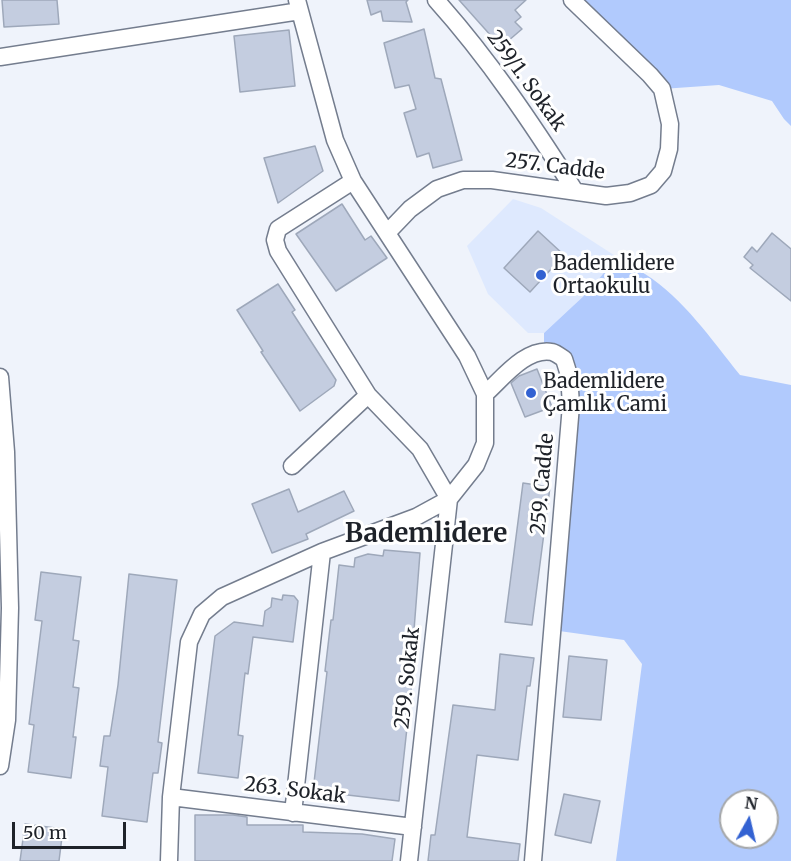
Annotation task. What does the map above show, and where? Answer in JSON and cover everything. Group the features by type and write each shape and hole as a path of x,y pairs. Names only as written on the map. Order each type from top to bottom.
{"street":[{"name":"259/1. Sokak","path":"436,0 460,27 505,86 575,191"},
{"name":"257. Cadde","path":"387,233 410,209 437,189 463,180 492,180 606,196 630,193 651,185 663,171 669,149 670,124 662,88 572,0"},
{"path":"0,57 299,6 335,140 353,181 467,356 485,394 485,443 477,465 449,499 416,517 322,552 222,597 202,614 189,642 171,797 170,861"},
{"path":"353,181 287,221 278,229 275,240 278,250 369,395 420,449 449,499"},
{"name":"259. Cadde","path":"485,394 524,358 537,353 553,352 564,360 569,375 571,405 533,861"},
{"path":"0,377 6,452 10,608 7,720 0,766"},
{"path":"292,466 369,395"},
{"name":"259. Sokak","path":"409,861 449,499"},
{"path":"293,813 322,552"},
{"name":"263. Sokak","path":"171,797 413,826"}],"shaded area":[{"path":"572,0 791,0 791,126 772,101 719,85 662,89"},
{"name":"Bademlidere Ortaokulu","path":"513,199 541,208 617,257 588,292 544,333 528,333 488,294 467,246"},
{"path":"617,257 659,284 685,307 740,375 791,385 791,861 616,861 642,664 624,640 552,630 571,405 564,360 544,353 544,333 588,292"}],"building":[{"path":"2,0 57,0 59,24 4,27"},
{"path":"367,0 408,0 406,2 412,22 383,21 381,11 371,15"},
{"path":"459,0 526,0 515,10 521,17 515,22 522,29 501,47"},
{"path":"424,29 435,78 441,79 462,160 433,168 429,153 417,157 404,113 416,109 409,85 395,88 384,43"},
{"path":"289,30 295,86 240,92 234,36"},
{"path":"315,146 323,171 278,203 264,158"},
{"path":"342,204 365,240 371,236 387,258 336,291 296,234"},
{"path":"538,231 564,255 530,292 504,268"},
{"path":"772,233 791,249 791,301 750,268 753,265 744,257 752,247 757,252"},
{"path":"278,284 295,310 292,312 336,380 334,386 300,411 261,352 263,351 237,310"},
{"name":"Bademlidere Çamlık Cami","path":"537,369 552,407 525,417 511,383 519,376"},
{"path":"523,483 550,487 532,625 505,622"},
{"path":"289,489 298,512 344,491 354,511 306,534 308,539 272,553 252,504"},
{"path":"384,550 420,553 411,691 399,801 313,791 339,565 354,567 355,558 368,554 383,556"},
{"path":"41,572 81,577 73,640 79,641 73,687 79,688 71,778 28,772 34,725 29,724 42,621 35,620"},
{"path":"129,574 177,580 158,742 162,743 158,773 153,773 147,822 102,816 108,767 100,766 104,736 110,736 118,685"},
{"path":"283,595 294,596 298,601 293,642 253,637 248,674 245,673 238,735 243,736 238,778 198,773 215,636 234,622 263,626 265,611 271,607 272,598 282,600"},
{"path":"500,654 534,658 530,686 527,686 518,760 477,755 467,837 520,844 518,861 428,861 431,835 435,835 453,705 495,710"},
{"path":"569,656 607,660 601,720 563,717"},
{"path":"564,794 600,801 591,843 555,835"},
{"path":"195,815 233,815 247,817 247,825 303,825 303,832 362,834 395,839 392,861 195,861"},
{"path":"25,824 63,829 59,861 20,861"}],"place":[{"name":"Bademlidere Ortaokulu","path":"541,275"},
{"name":"Bademlidere Çamlık Cami","path":"531,393"}],"district":[{"name":"Bademlidere","path":"426,535"}]}
